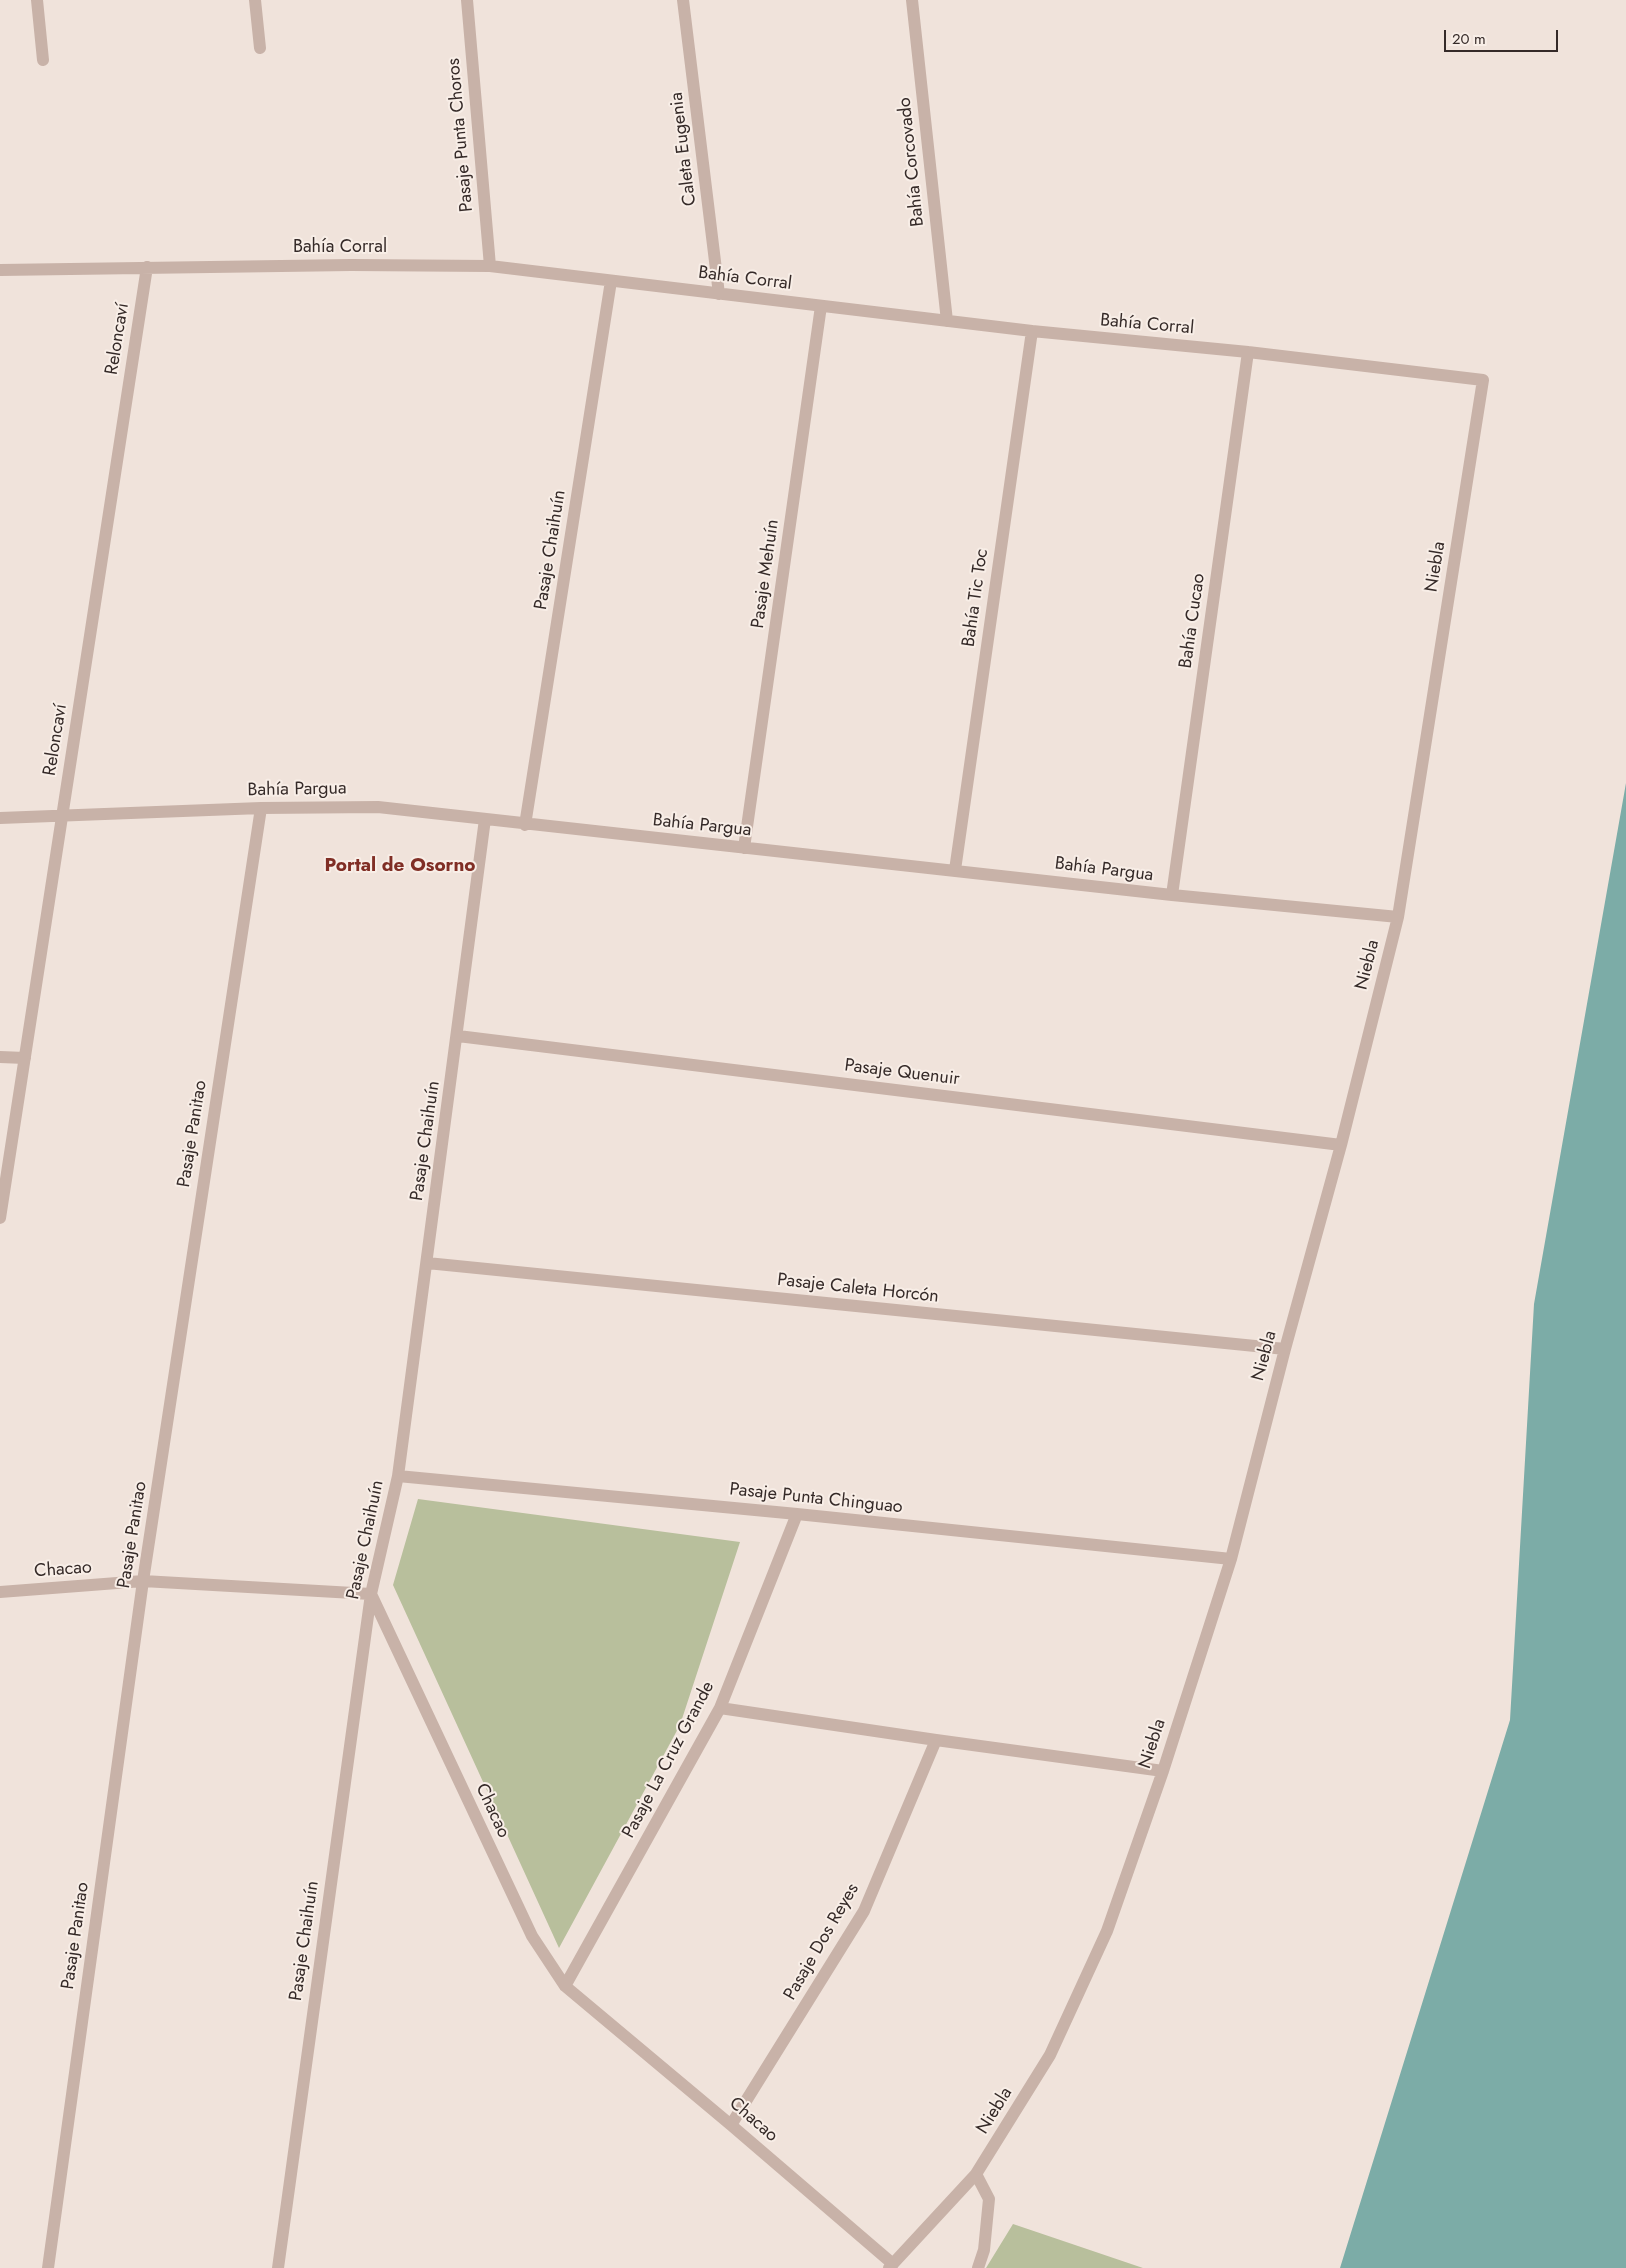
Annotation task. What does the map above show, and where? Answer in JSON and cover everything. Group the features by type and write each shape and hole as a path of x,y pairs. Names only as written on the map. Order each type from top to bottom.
{"street":[{"path":"37,0 43,60"},
{"path":"255,0 260,48"},
{"name":"Pasaje Punta Choros","path":"467,0 490,266"},
{"name":"Caleta Eugenia","path":"683,0 720,294"},
{"name":"Bahía Corcovado","path":"912,0 947,321"},
{"name":"Bahía Corral","path":"0,270 351,265 490,266 1032,331 1248,352 1483,380"},
{"name":"Reloncaví","path":"0,1218 147,267"},
{"name":"Pasaje Chaihuín","path":"525,825 611,281"},
{"name":"Pasaje Mehuín","path":"744,848 821,306"},
{"name":"Bahía Tic Toc","path":"955,870 1032,331"},
{"name":"Bahía Cucao","path":"1172,895 1248,352"},
{"name":"Niebla","path":"891,2266 976,2174 1050,2055 1107,1931 1163,1771 1231,1559 1285,1349 1341,1145 1398,917 1483,380"},
{"name":"Bahía Pargua","path":"0,818 261,808 378,807 525,825 955,870 1172,895 1398,917"},
{"name":"Pasaje Panitao","path":"48,2268 144,1581 261,808"},
{"name":"Pasaje Chaihuín","path":"278,2268 371,1594 398,1476 458,1036 485,819"},
{"name":"Pasaje Quenuir","path":"458,1036 1341,1145"},
{"path":"0,1057 25,1058"},
{"name":"Pasaje Caleta Horcón","path":"427,1264 1285,1349"},
{"name":"Pasaje Punta Chinguao","path":"398,1476 797,1514 1231,1559"},
{"name":"Pasaje La Cruz Grande","path":"565,1986 720,1708 797,1514"},
{"name":"Chacao","path":"0,1592 144,1581 371,1594 532,1936 565,1986 732,2125 891,2266"},
{"path":"720,1708 1163,1771"},
{"name":"Pasaje Dos Reyes","path":"732,2125 864,1911 936,1740"},
{"path":"976,2174 989,2200 984,2250 978,2268"}],"green space":[{"path":"418,1499 740,1542 680,1725 559,1948 393,1585"},
{"path":"1013,2224 1143,2268 986,2268"}],"water":[{"path":"1626,783 1626,2268 1340,2268 1510,1720 1534,1304"}],"district":[{"name":"Portal de Osorno","path":"400,866"}]}
